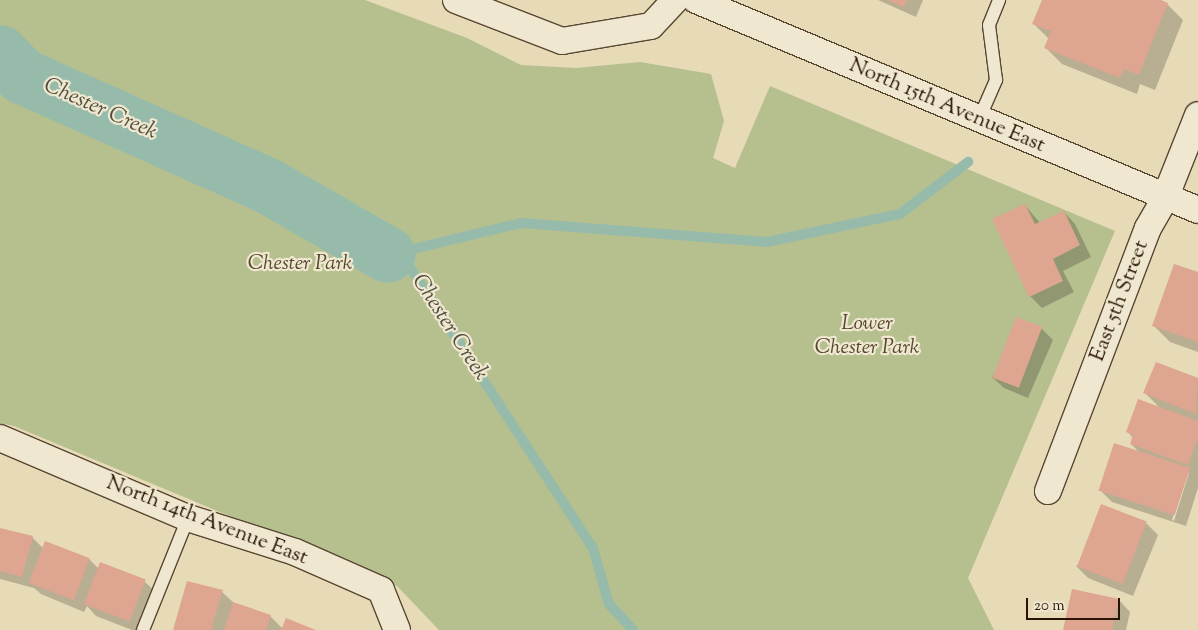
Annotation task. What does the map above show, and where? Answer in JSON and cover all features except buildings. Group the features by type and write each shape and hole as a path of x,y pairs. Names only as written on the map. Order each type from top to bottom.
{"street":[{"path":"456,0 562,41 651,26 675,0"},
{"name":"North 15th Avenue East","path":"696,0 1198,210"},
{"name":"East 5th Street","path":"1048,491 1148,228 1166,198 1198,115"},
{"name":"North 14th Avenue East","path":"0,438 188,518 295,552 381,590 397,626"}],"lane":[{"path":"979,119 996,80 988,24 999,0"},
{"path":"143,630 188,518"}],"green space":[{"name":"Chester Park","path":"0,0 365,0 467,38 521,65 576,68 640,62 711,74 724,121 713,158 735,168 770,86 1115,231 968,578 994,630 439,630 397,586 14,426 0,423"}],"waterway":[{"name":"Chester Creek","path":"0,53 22,76 268,186 388,255"},
{"path":"388,255 521,223 767,242 900,214 968,162"},
{"name":"Chester Creek","path":"388,255 411,269 593,548 609,604 633,630"}],"park label":[{"name":"Lower Chester Park","path":"867,336"}]}
